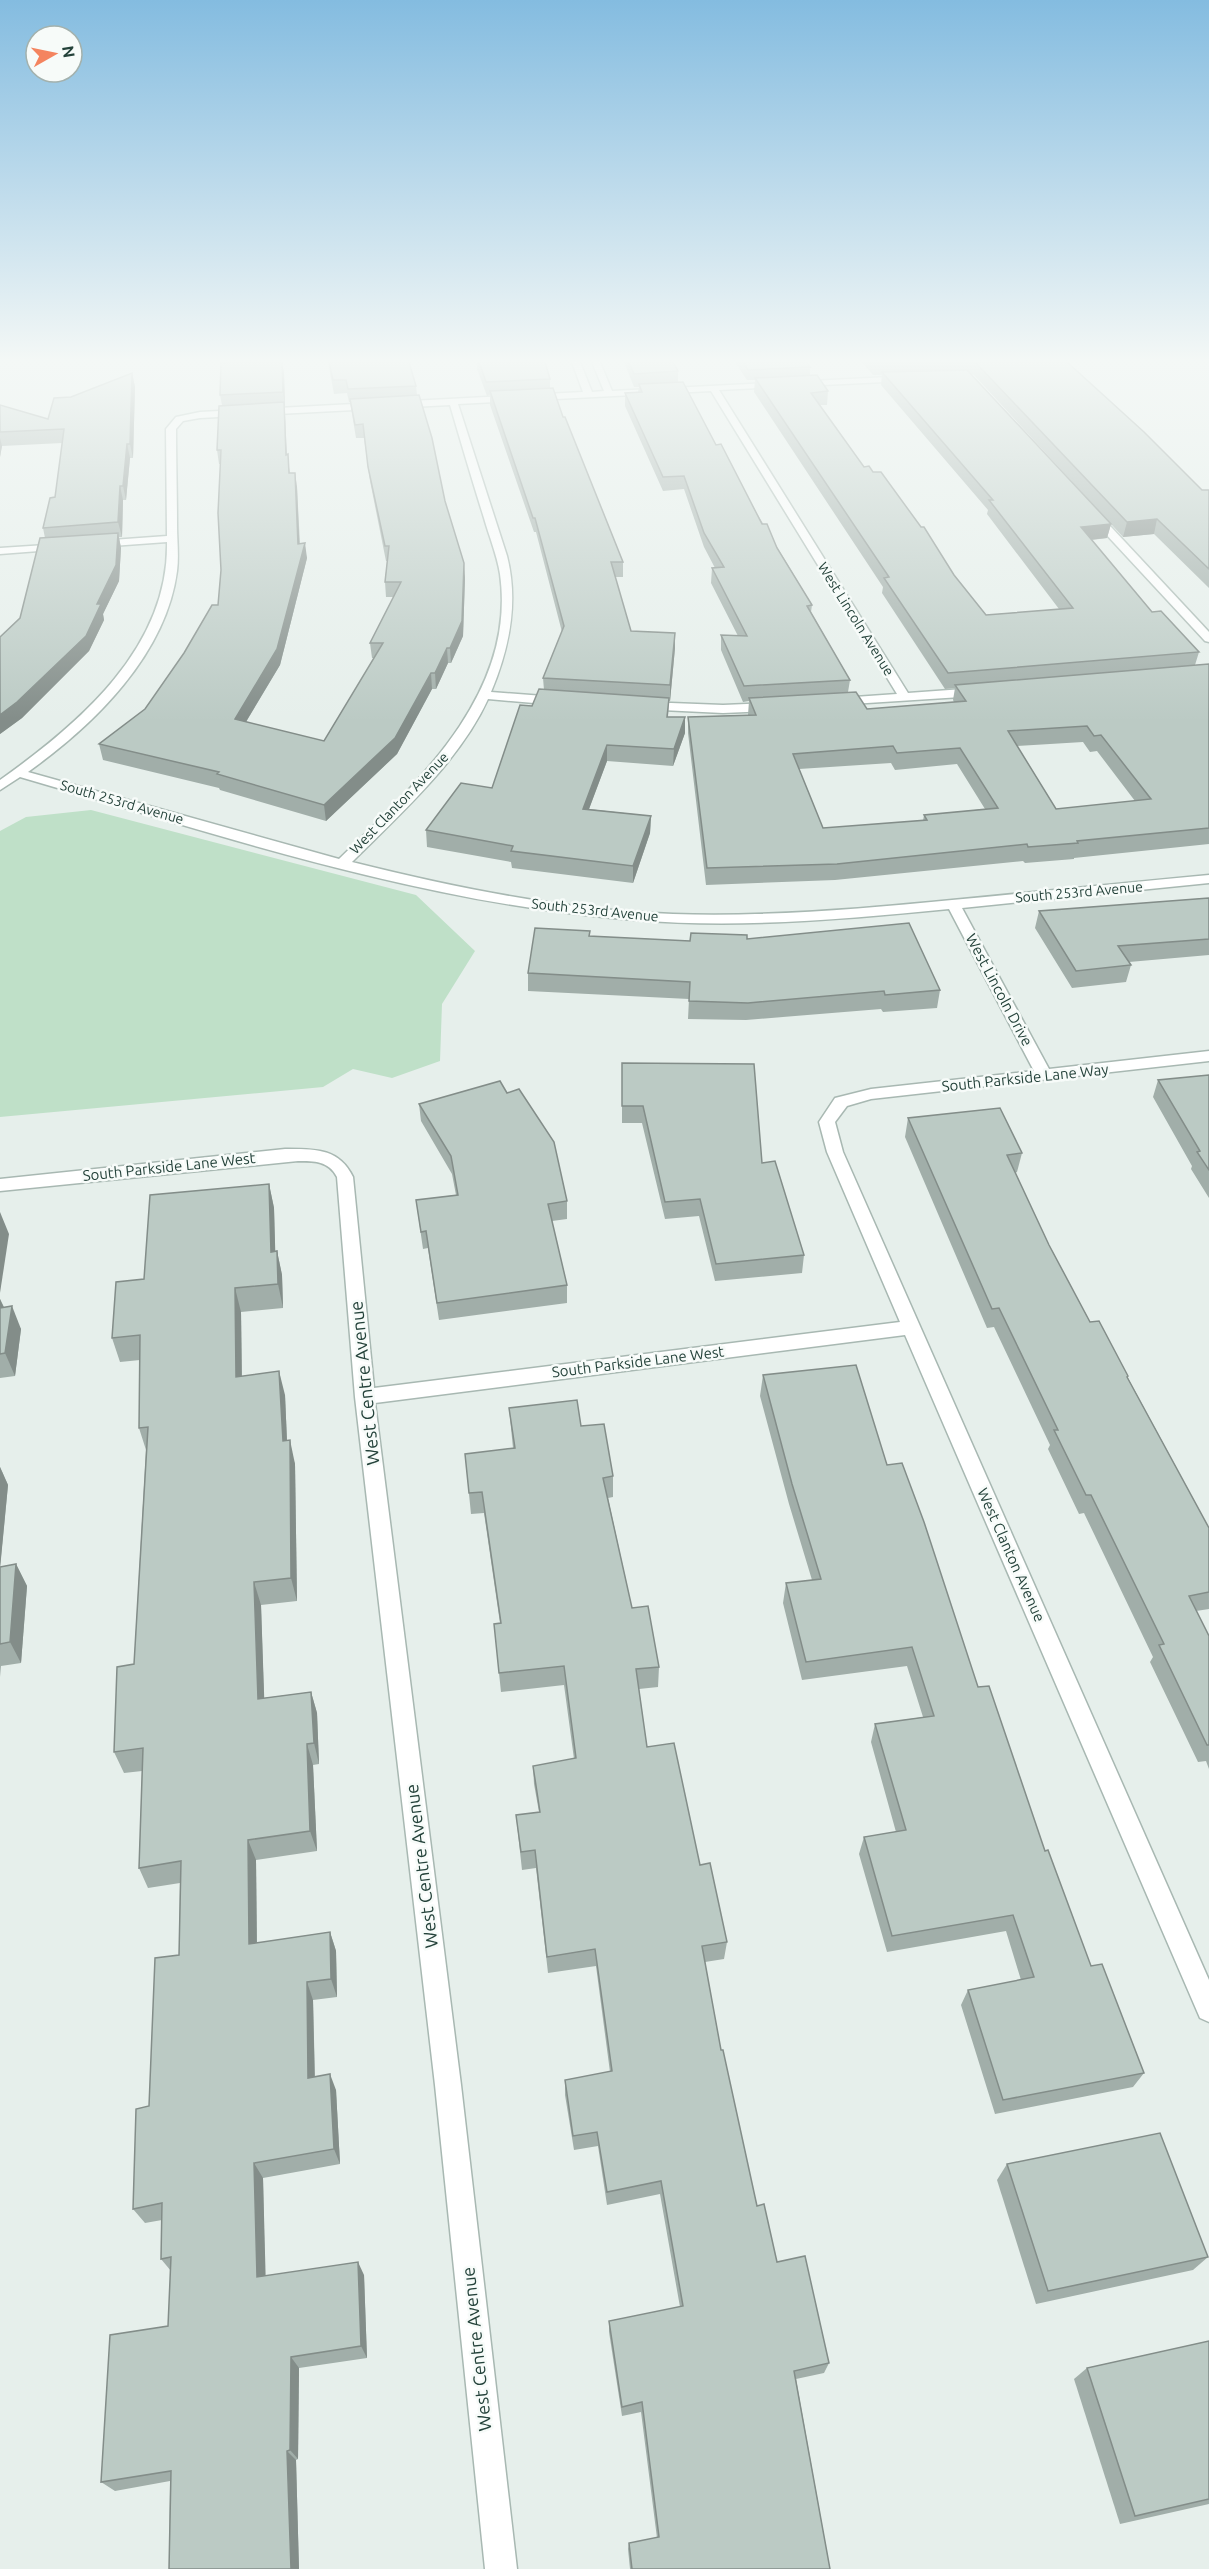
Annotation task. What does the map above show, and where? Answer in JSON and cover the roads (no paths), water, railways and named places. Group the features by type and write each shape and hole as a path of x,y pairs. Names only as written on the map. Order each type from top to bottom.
{"street":[{"path":"0,786 80,724 113,689 130,666 165,602 171,573 171,482"},
{"name":"West Clanton Avenue","path":"342,864 433,773 454,746 484,695 506,628 506,579 477,482"},
{"name":"West Lincoln Avenue","path":"772,482 905,698"},
{"path":"1089,509 1209,639"},
{"path":"92,544 172,539"},
{"path":"0,551 69,546"},
{"path":"821,704 987,691"},
{"path":"484,695 566,701"},
{"path":"635,706 723,709 786,706"},
{"name":"South 253rd Avenue","path":"19,773 342,864 495,897 559,908 637,916 767,919 1209,879"},
{"name":"West Lincoln Drive","path":"952,904 1045,1076"},
{"name":"South Parkside Lane Way","path":"841,1102 871,1094 1209,1056"},
{"name":"West Clanton Avenue","path":"841,1102 827,1122 835,1152 1209,2009"},
{"name":"South Parkside Lane West","path":"0,1185 285,1155 327,1159 338,1165"},
{"name":"West Centre Avenue","path":"338,1165 345,1177 348,1192 364,1397 448,2085 501,2569"},
{"name":"South Parkside Lane West","path":"364,1397 912,1327"}]}
